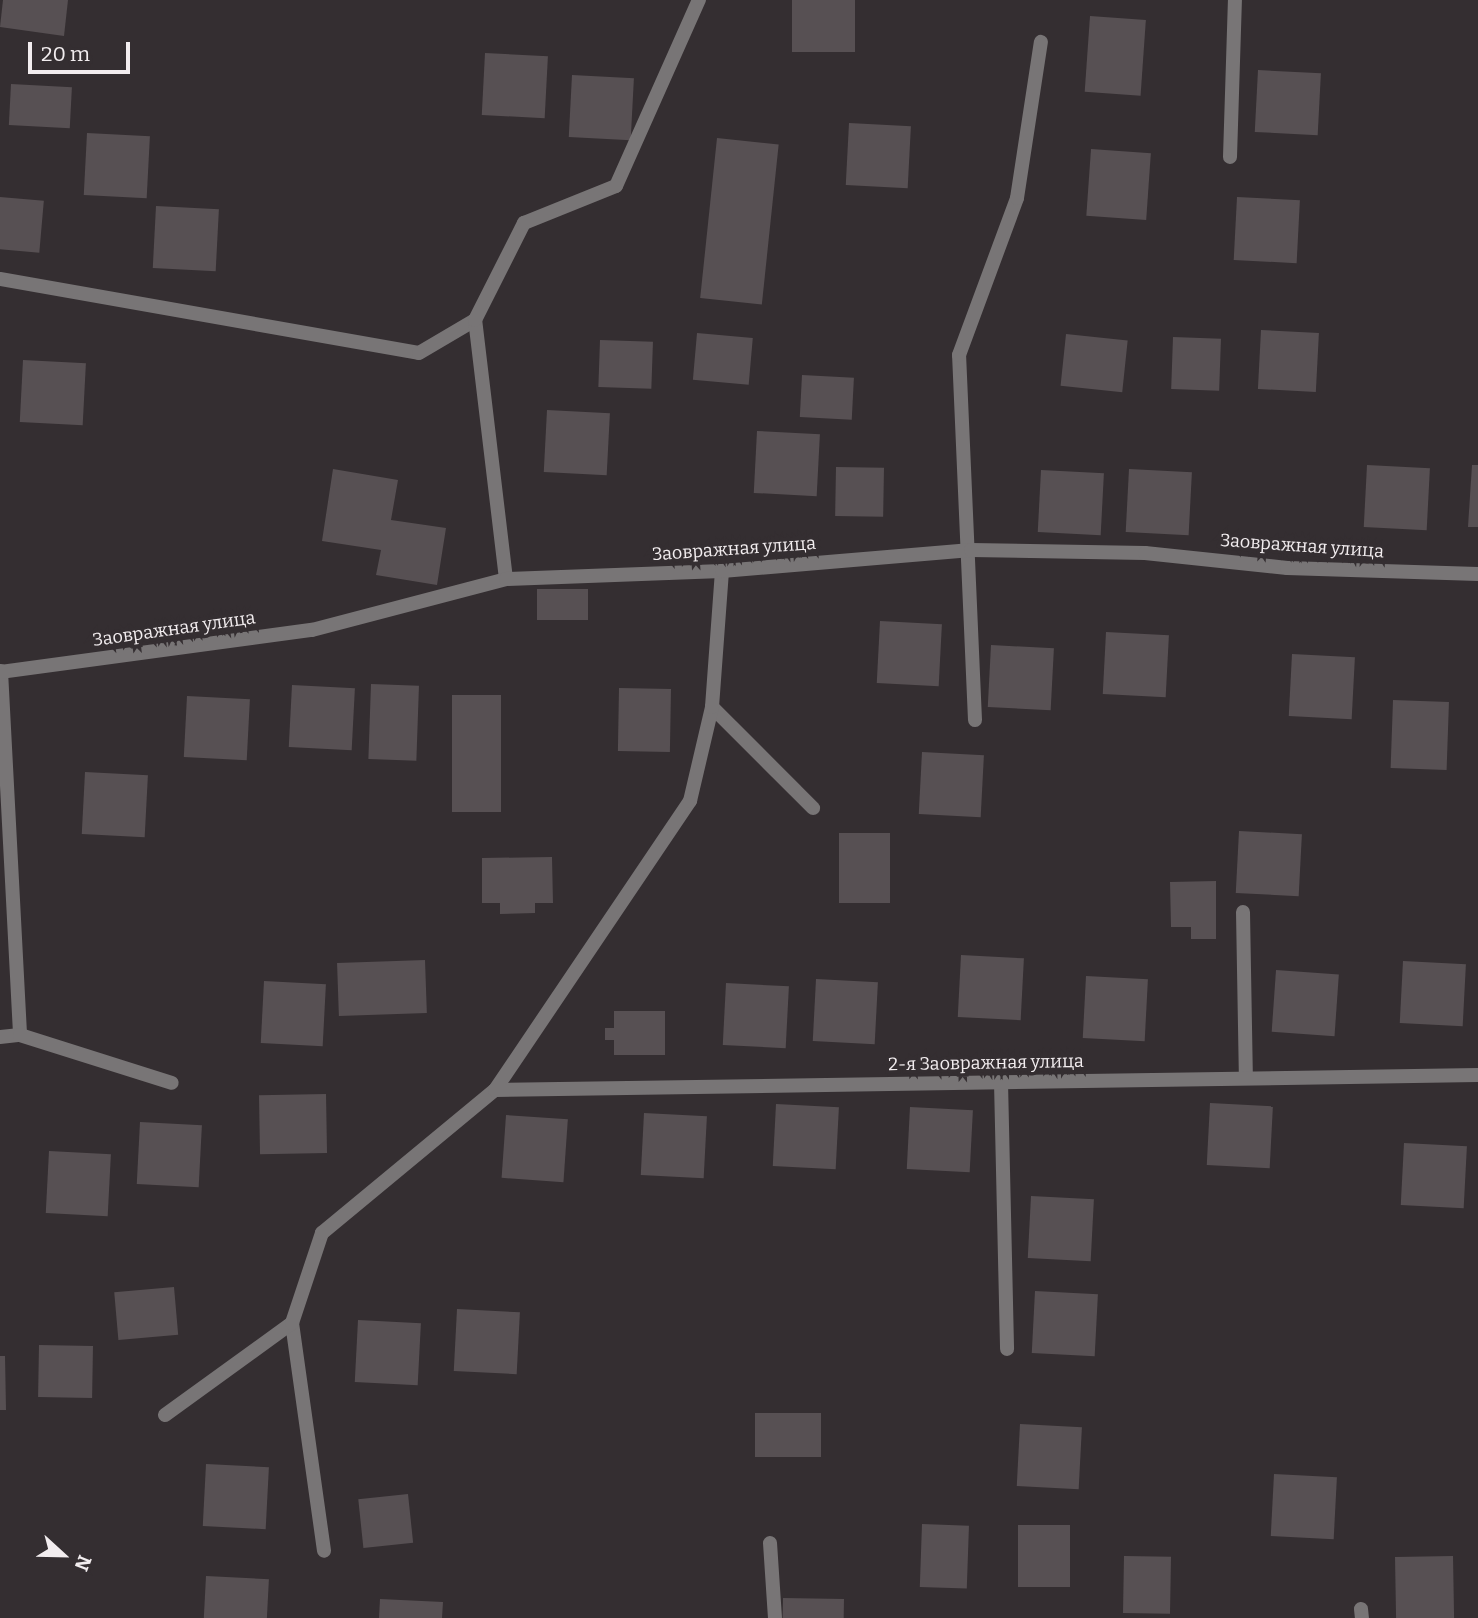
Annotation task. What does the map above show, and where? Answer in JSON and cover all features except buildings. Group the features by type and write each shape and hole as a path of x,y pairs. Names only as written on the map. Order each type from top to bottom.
{"street":[{"path":"0,279 419,353 475,320 524,223 616,186 699,0"},
{"path":"1230,157 1235,0"},
{"path":"975,720 971,550 959,355 1017,198 1041,42"},
{"path":"475,320 506,579"},
{"name":"Заовражная улица","path":"1,672 312,630 506,579 722,571 971,550 1058,556 1145,553 1287,568 1478,573"},
{"path":"324,1550 292,1324 322,1233 495,1090 690,801 712,707 722,571"},
{"path":"1,672 20,1035"},
{"path":"712,707 813,808"},
{"path":"1243,912 1247,1079"},
{"path":"0,1037 20,1035 172,1083"},
{"name":"2-я Заовражная улица","path":"495,1090 1478,1075"},
{"path":"1001,1082 1007,1349"},
{"path":"164,1415 292,1324"},
{"path":"770,1543 775,1618"}]}
